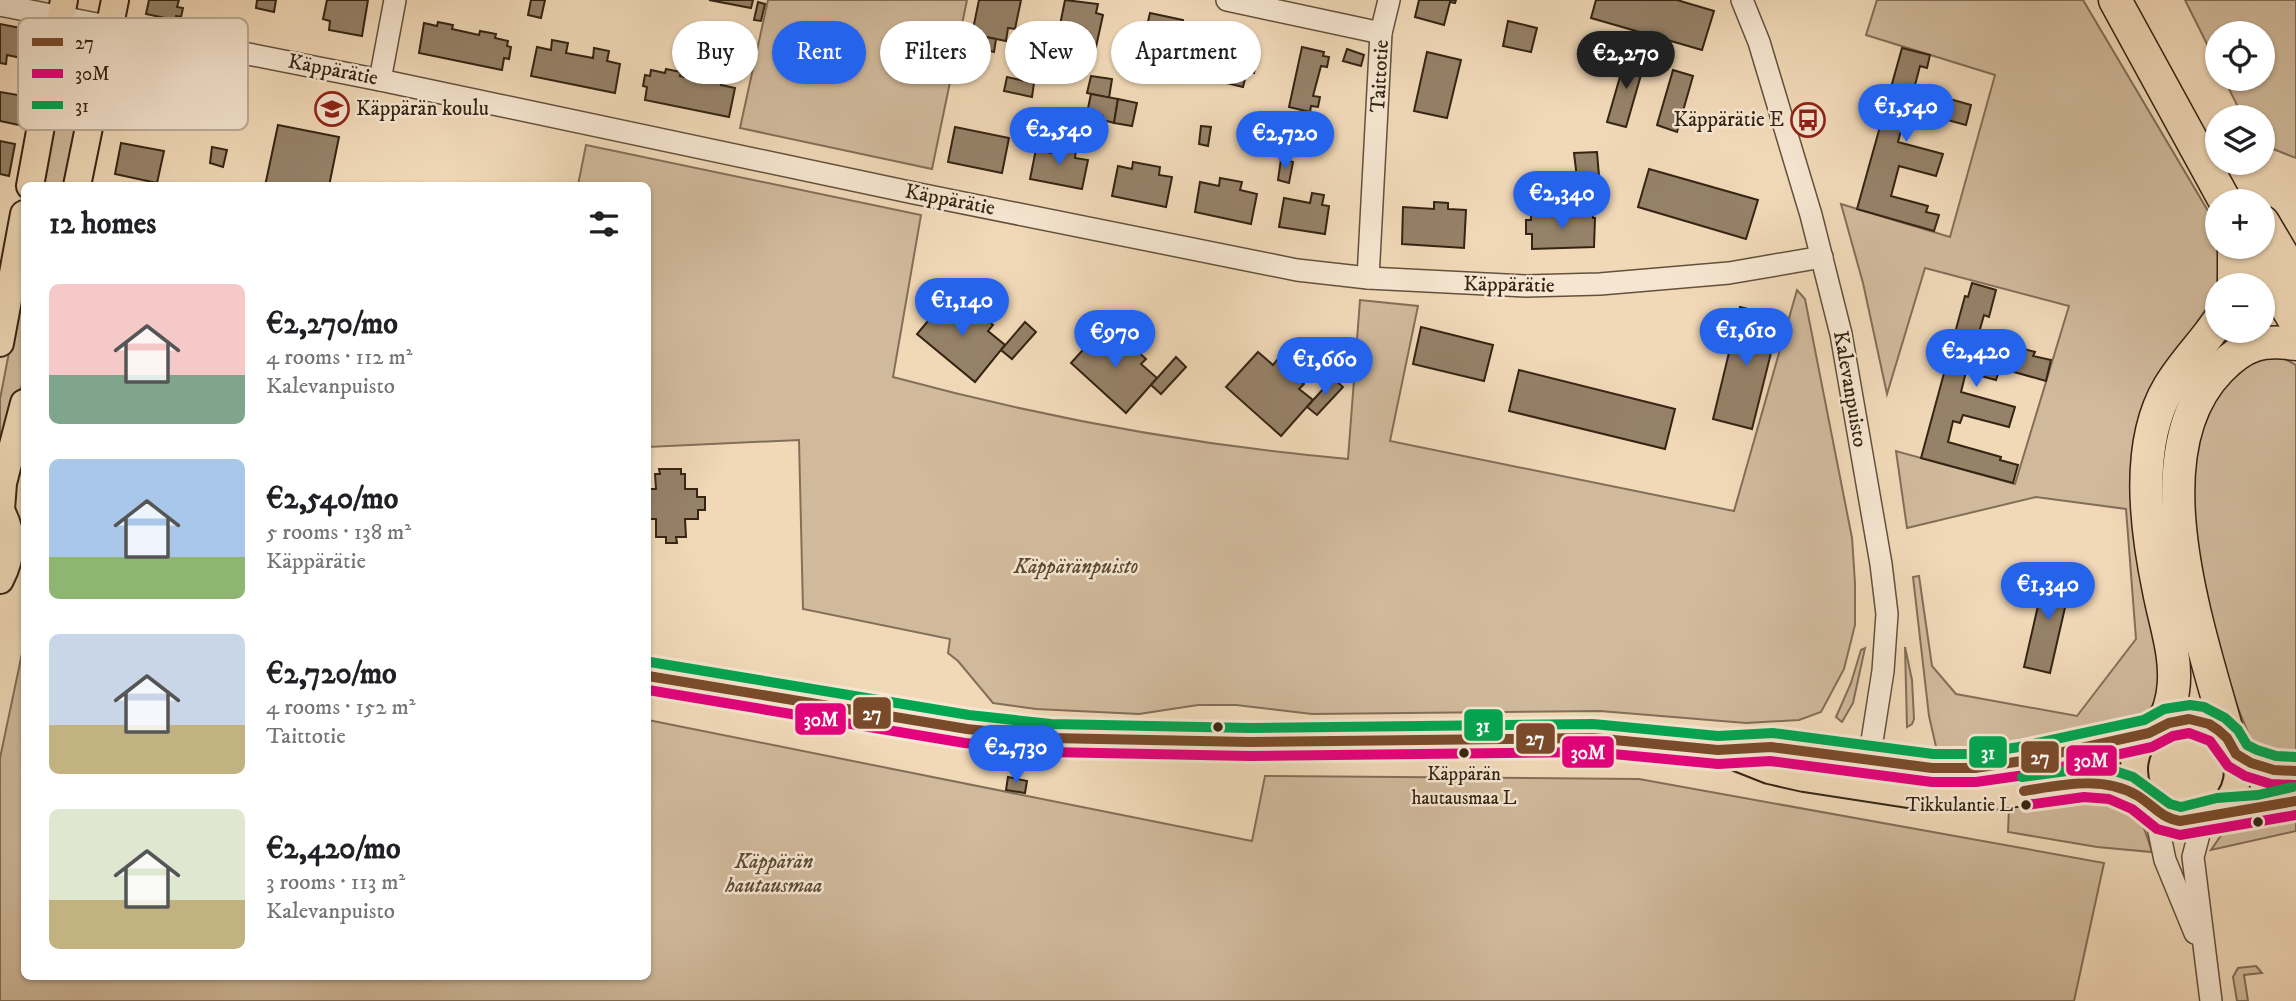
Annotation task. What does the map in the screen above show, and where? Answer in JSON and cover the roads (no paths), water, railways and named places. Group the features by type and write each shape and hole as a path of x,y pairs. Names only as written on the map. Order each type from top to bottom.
{"highway":[{"path":"2117,0 2185,95 2205,128"},
{"path":"2117,0 2219,189"},
{"path":"2275,242 2296,278"},
{"path":"2258,259 2296,323"},
{"path":"2157,728 2173,691 2174,665 2152,548 2148,459 2154,425 2168,389 2205,337"},
{"path":"2233,748 2202,643 2190,586 2178,486 2180,446 2193,408 2209,380 2235,353 2260,342 2296,344"}],"main road":[{"path":"31,182 48,130"},
{"path":"77,182 80,130"},
{"path":"0,343 21,230"},
{"path":"0,579 9,556 9,521 3,483 21,414"},
{"path":"0,579 21,576"},
{"path":"651,677 926,723 1050,738 1261,742 1593,738 1718,750 1771,747 1932,768 1975,768 2022,761 2157,728 2183,718 2201,720 2217,728 2233,748 2262,768 2296,771"},
{"path":"2148,805 2135,782 2134,764 2139,748 2157,728"},
{"path":"2210,816 2231,797 2238,776 2233,748"},
{"path":"1718,750 1769,769 1864,789 1934,798 1978,798 2098,782 2120,785 2170,820 2187,822 2296,801"}],"street":[{"path":"380,80 395,0"},
{"path":"1227,0 1381,33"},
{"name":"Taittotie","path":"1368,278 1381,33 1390,0"},
{"name":"Kalevanpuisto","path":"1742,0 1759,42 1822,257 1841,334 1881,564 1887,614 1883,671 1864,789"},
{"name":"Käppärätie","path":"0,5 87,13 109,18"},
{"name":"Käppärätie","path":"248,50 380,80 1297,270 1368,278 1512,286 1600,285 1729,273 1822,257"},
{"path":"2148,805 2165,860 2205,957"},
{"path":"2210,816 2193,857 2211,1001"}],"place":[{"name":"Käppärän koulu","path":"332,109"},
{"name":"Käppärätie E","path":"1808,120"},
{"name":"Käppärän hautausmaa L","path":"1464,753"},
{"name":"Tikkulantie L","path":"2026,805"}],"park label":[{"name":"Käppäränpuisto","path":"1076,567"},
{"name":"Käppärän hautausmaa","path":"774,874"}]}
